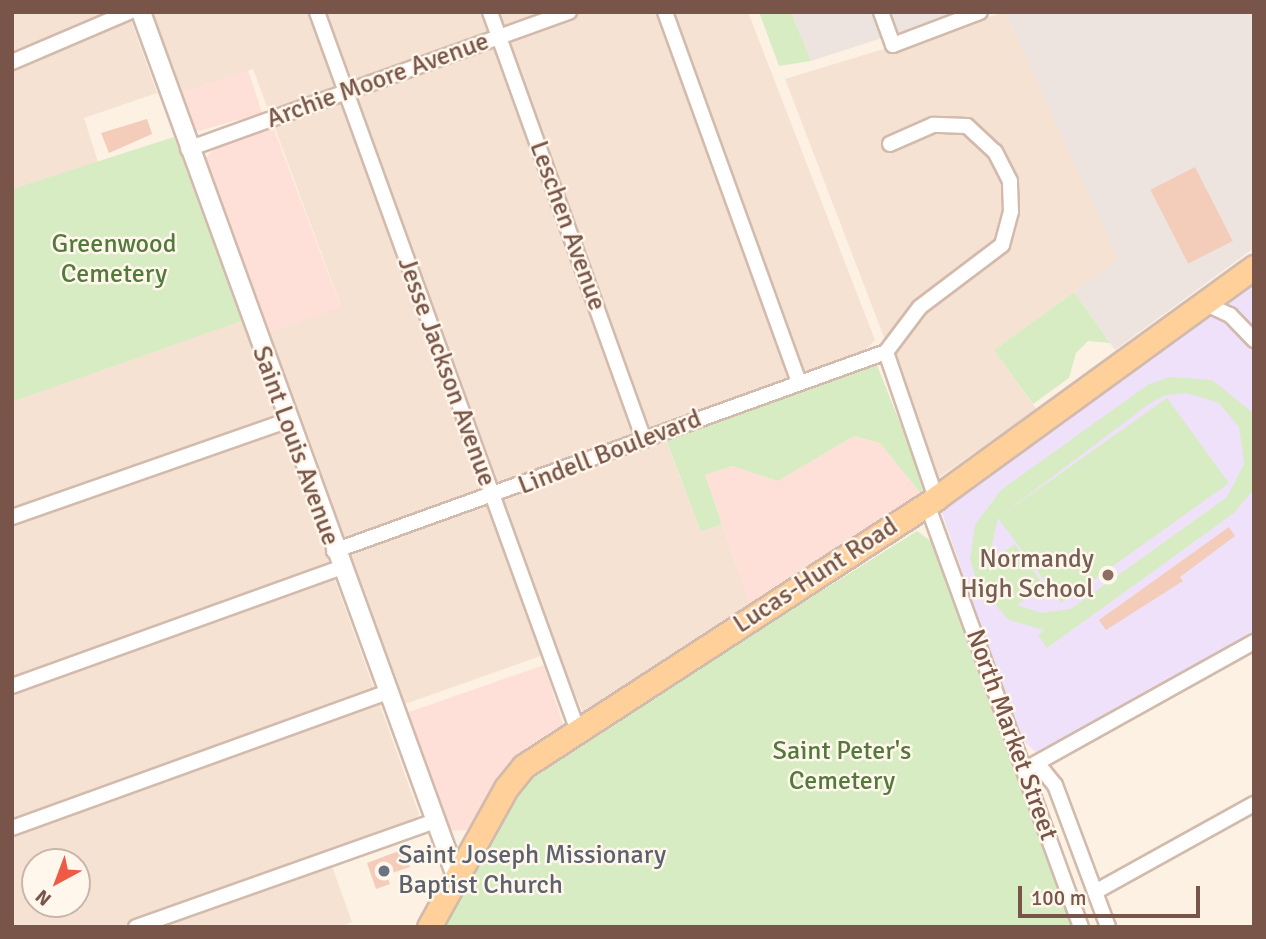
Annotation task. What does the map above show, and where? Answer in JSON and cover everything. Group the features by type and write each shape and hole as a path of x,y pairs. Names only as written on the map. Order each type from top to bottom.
{"main road":[{"name":"Lucas-Hunt Road","path":"429,927 513,778 578,731 932,501 1254,267"}],"street":[{"path":"12,62 129,12"},
{"name":"Saint Louis Avenue","path":"141,12 384,693 432,822 456,877"},
{"name":"Jesse Jackson Avenue","path":"317,12 578,731"},
{"name":"Leschen Avenue","path":"489,12 645,439"},
{"name":"Archie Moore Avenue","path":"188,149 569,12"},
{"path":"664,12 799,383"},
{"path":"881,12 893,45 980,12"},
{"path":"886,352 919,307 987,260 1011,224 1010,181 984,136 951,123 890,144"},
{"path":"1204,303 1230,315 1254,340"},
{"name":"Lindell Boulevard","path":"334,551 492,497 886,352"},
{"name":"North Market Street","path":"886,352 932,501 1031,767 1081,927"},
{"path":"12,517 286,421"},
{"path":"12,686 340,568"},
{"path":"1108,927 1055,785 1031,767 1254,642"},
{"path":"12,828 384,693"},
{"path":"1095,892 1254,804"},
{"path":"136,927 432,822"}],"shaded area":[{"path":"12,12 128,12 157,93 84,118 98,162 12,189"},
{"path":"149,12 748,12 875,340 863,352 660,425 701,532 722,524 750,604 584,714 555,651 402,705 265,334 341,306 253,69 178,94"},
{"path":"791,12 962,12 811,61"},
{"path":"1005,12 1119,259 994,350 1037,410 938,478 785,79"},
{"path":"1005,12 1254,12 1254,248 1115,350 1074,292 1118,259"},
{"path":"248,70 262,113 195,132 178,94"},
{"path":"273,127 341,307 265,334 205,159 215,147"},
{"name":"Normandy High School","path":"1254,283 1254,634 1038,754 1019,737 941,510"},
{"path":"242,321 419,814 415,821 327,852 352,922 339,927 12,927 12,402"},
{"path":"854,436 880,443 921,494 750,604 705,475 732,466 778,481"},
{"path":"544,665 564,727 509,763 467,830 447,831 406,713"}],"green space":[{"path":"759,12 791,12 811,61 779,66"},
{"name":"Greenwood Cemetery","path":"174,137 242,321 12,402 12,189"},
{"path":"1074,292 1110,343 1088,341 1076,353 1069,378 1033,404 994,350"},
{"path":"875,360 925,486 921,494 880,443 854,436 778,481 732,466 705,475 722,524 701,532 665,437"},
{"path":"1170,377 1212,380 1252,412 1254,489 1234,513 1047,648 1038,635 1044,630 1009,620 978,586 970,559 975,525 1001,490 1149,384","holes":["1187,393 1219,403 1239,427 1244,464 1227,497 1071,609 1041,613 1017,605 1044,586 1015,544 988,563 998,518 1061,603 1229,483 1167,398 999,517 1149,404 1166,395"]},
{"name":"Saint Peter's Cemetery","path":"917,531 932,542 1072,927 441,927 526,780 541,767"}],"building":[{"path":"147,119 152,134 109,153 101,133"},
{"path":"1195,167 1233,241 1188,264 1150,190"},
{"path":"1229,527 1235,536 1180,577 1183,581 1106,630 1099,620"},
{"name":"Saint Joseph Missionary Baptist Church","path":"404,849 410,867 386,875 390,884 376,889 367,863"}],"place":[{"name":"Normandy High School","path":"1108,575"},
{"name":"Saint Joseph Missionary Baptist Church","path":"384,871"}]}
